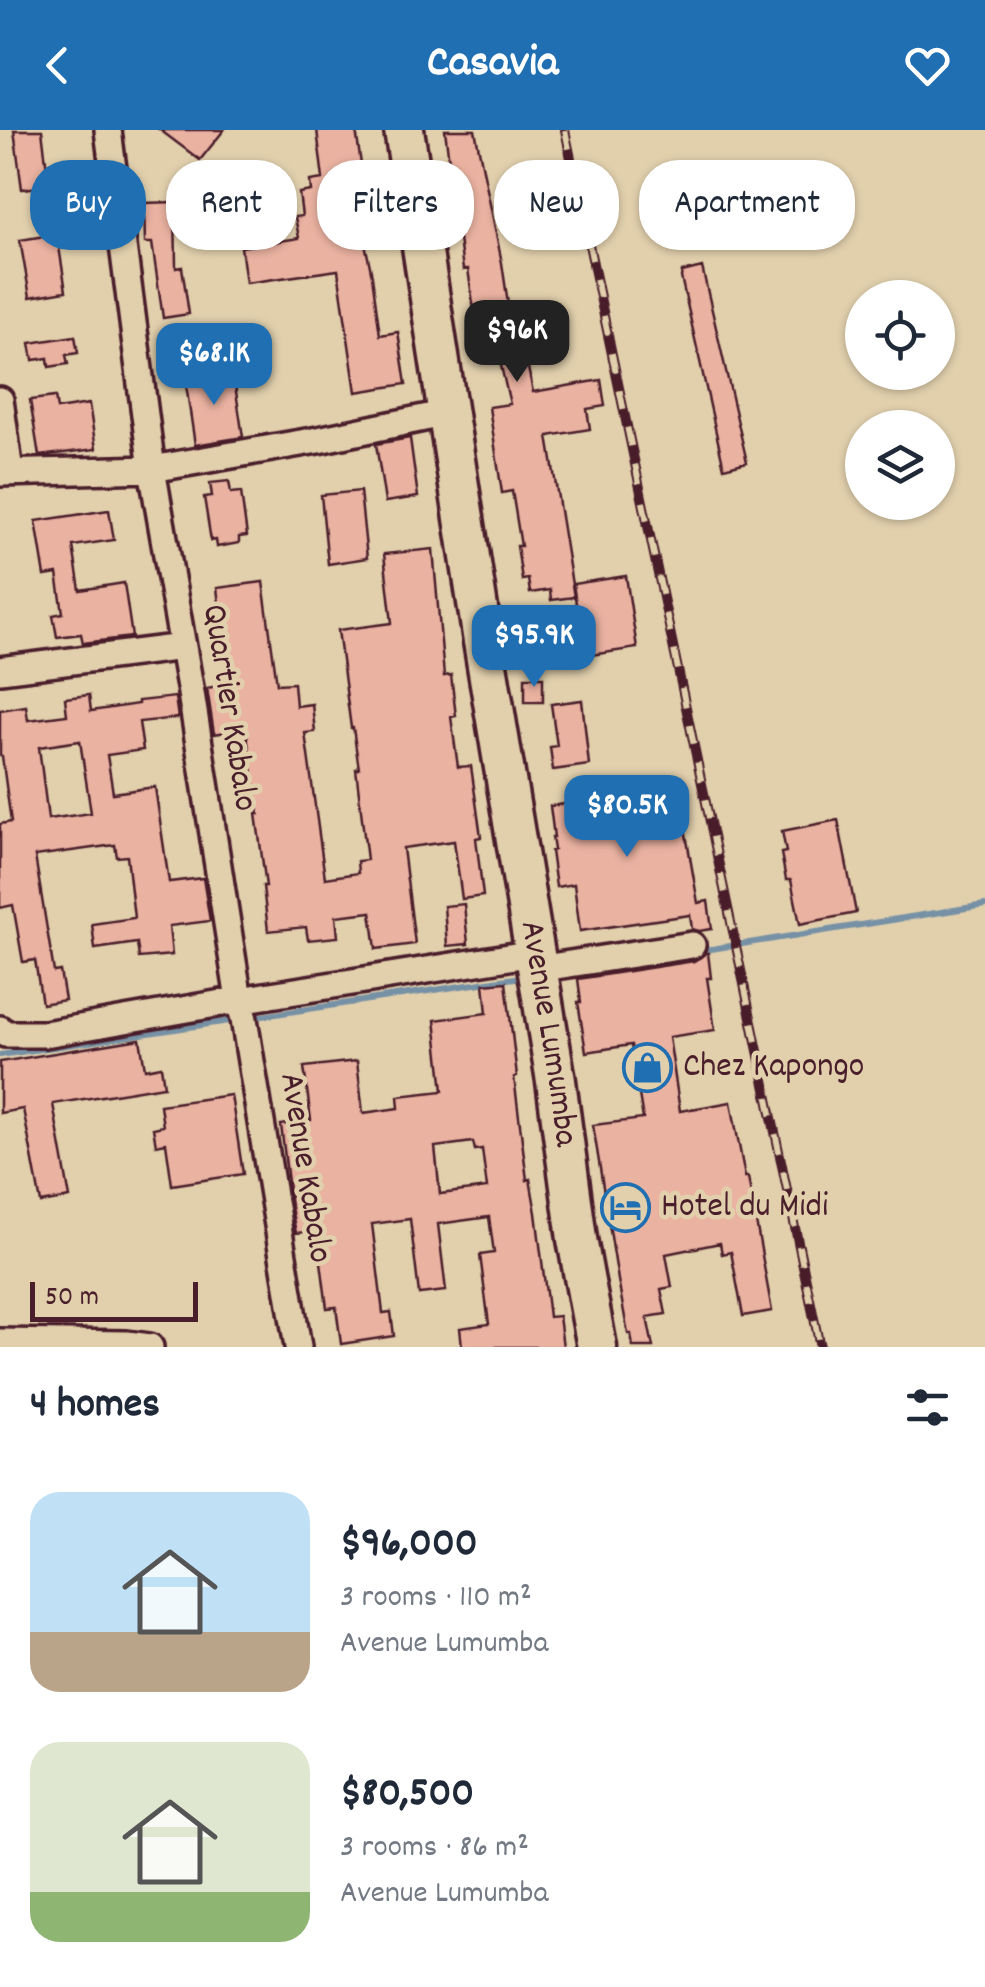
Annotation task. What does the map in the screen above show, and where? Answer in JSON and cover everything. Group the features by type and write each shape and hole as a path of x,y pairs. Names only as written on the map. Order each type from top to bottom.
{"highway":[{"name":"Avenue Lumumba","path":"404,130 597,1347"}],"street":[{"name":"Quartier Kabalo","path":"108,130 152,469 238,1000"},
{"path":"0,400 5,472 152,469 448,413"},
{"path":"0,670 183,647"},
{"path":"0,1029 5,1034 44,1034 238,1000 692,944"},
{"name":"Avenue Kabalo","path":"238,1000 298,1347"},
{"path":"0,1342 150,1347"}],"building":[{"path":"14,130 42,130 46,160 30,160 30,188 22,189"},
{"path":"160,130 224,130 200,160"},
{"path":"317,130 356,130 360,160 321,160"},
{"path":"445,130 475,130 494,224 494,250 499,250 502,263 517,365 527,363 533,392 601,380 605,406 587,409 590,429 548,436 574,597 551,600 550,590 530,593 528,579 522,580 512,491 502,493 489,407 510,404 497,349 480,351 468,269 463,270 460,250 474,250 474,160 449,160"},
{"path":"317,180 317,250 366,250 380,335 398,332 406,384 356,392 338,270 246,283 241,250 297,250 297,217 302,216 299,193 311,191 310,181"},
{"path":"166,202 166,250 176,250 176,268 182,267 189,314 163,318 152,243 146,243 146,203"},
{"path":"30,238 30,250 60,250 66,291 30,297 20,240"},
{"path":"702,267 747,462 724,468 681,277 682,272"},
{"path":"75,336 78,353 66,355 68,364 49,367 48,358 33,360 30,343"},
{"path":"233,372 243,437 195,445 185,378"},
{"path":"55,397 57,409 89,404 96,449 39,456 30,400"},
{"path":"410,438 418,497 385,502 376,444"},
{"path":"229,481 231,493 241,492 247,536 239,537 239,543 217,547 216,540 211,541 204,497 212,496 210,483"},
{"path":"360,491 367,558 328,564 321,495"},
{"path":"109,510 114,540 73,546 80,590 124,583 132,637 83,643 81,634 57,637 53,615 63,613 57,574 45,576 36,521"},
{"path":"433,549 444,676 451,675 456,716 451,717 458,767 471,766 481,837 476,838 483,896 462,899 454,841 403,848 415,944 376,949 371,912 336,916 338,937 308,940 306,927 268,931 259,814 246,729 214,734 207,688 229,684 217,588 263,582 277,684 294,683 296,706 312,704 315,732 305,733 325,878 358,873 357,861 367,860 359,769 338,630 392,623 384,554"},
{"path":"626,576 637,648 584,656 573,584"},
{"path":"525,677 543,677 543,702 525,702"},
{"path":"89,695 91,711 175,697 178,718 139,722 143,750 107,755 113,793 155,787 169,882 203,878 210,921 169,926 172,955 139,958 137,943 95,949 92,924 134,918 127,856 117,857 115,845 35,856 54,972 60,971 65,1000 42,1004 35,960 23,962 13,905 0,908 0,824 11,822 0,756 0,710 26,706 28,720 67,715 65,698","holes":["80,741 91,813 48,819 39,747"]},
{"path":"582,700 589,765 553,770 550,747 557,746 551,704"},
{"path":"678,788 698,903 708,901 712,929 692,929 690,915 580,931 574,884 556,887 550,806"},
{"path":"838,820 856,913 800,924 791,880 786,880 782,831"},
{"path":"464,904 468,944 447,946 444,906"},
{"path":"706,953 715,1030 669,1037 680,1111 731,1102 772,1311 743,1316 731,1252 722,1254 720,1243 666,1254 672,1287 661,1289 666,1314 647,1317 653,1347 633,1347 593,1125 643,1119 631,1045 586,1052 578,979 694,961"},
{"path":"506,982 527,1180 530,1179 536,1213 549,1317 559,1316 563,1347 462,1347 460,1328 489,1324 480,1255 494,1253 489,1217 438,1224 446,1291 419,1294 410,1219 372,1224 383,1313 391,1312 394,1336 341,1344 336,1307 327,1308 317,1231 296,1233 291,1207 281,1125 311,1120 304,1067 357,1061 363,1113 399,1108 398,1096 443,1091 435,1020 487,1013 484,984","holes":["473,1142 475,1150 482,1149 487,1188 440,1194 435,1147"]},
{"path":"140,1039 145,1069 161,1066 164,1086 53,1104 70,1198 41,1203 23,1109 0,1113 0,1062"},
{"path":"231,1095 243,1174 172,1185 166,1143 156,1145 153,1128 163,1126 160,1105"}],"waterway":[{"path":"699,951 985,905"},
{"path":"249,1018 528,976"},
{"path":"0,1055 236,1020"}],"railway":[{"path":"565,130 820,1347"}],"place":[{"name":"Chez Kapongo","path":"648,1068"},
{"name":"Hotel du Midi","path":"626,1208"}]}
